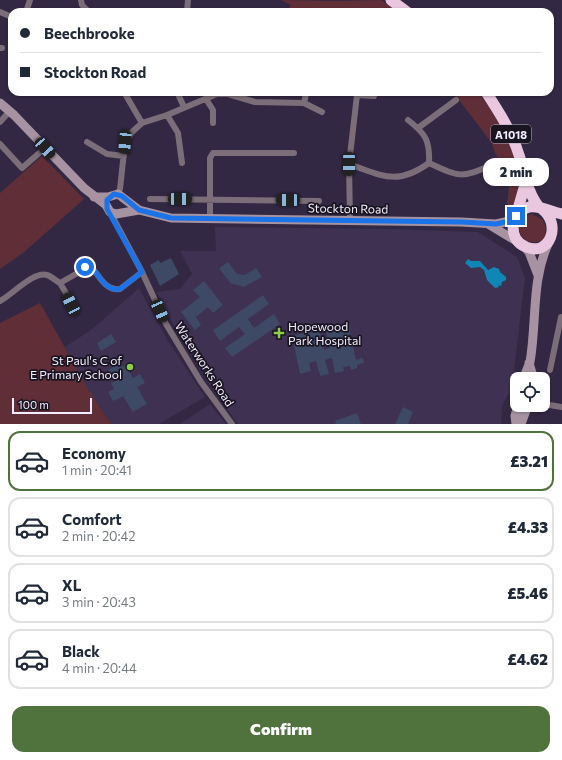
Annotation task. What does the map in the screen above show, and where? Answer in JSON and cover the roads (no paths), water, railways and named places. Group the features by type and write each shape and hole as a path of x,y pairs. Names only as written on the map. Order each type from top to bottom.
{"highway":[{"path":"391,0 402,8"},
{"name":"A1018","path":"488,96 513,138 531,196 540,208"},
{"path":"526,181 515,218 513,232 521,244 537,248 555,235 551,216 540,208"},
{"name":"Stockton Road","path":"515,218 528,208 540,208 562,214"}],"main road":[{"name":"Stockton Road","path":"0,103 10,111 94,197 113,208 139,210 171,218 210,219 487,224 505,223 515,218"},
{"name":"Stockton Road","path":"113,208 121,196 139,210"},
{"path":"113,208 126,206 121,196"},
{"name":"Stockton Road","path":"487,224 521,244"},
{"path":"526,372 529,363 538,275 544,253 555,235"},
{"path":"521,244 529,252 538,275"},
{"path":"529,363 532,372"},
{"path":"516,412 516,424"},
{"path":"521,424 525,412"}],"street":[{"path":"126,96 142,123"},
{"path":"179,96 184,107"},
{"path":"121,196 125,142 132,132 142,123 167,115 213,96"},
{"path":"237,96 255,102 304,103 322,112"},
{"path":"304,103 306,96"},
{"path":"350,221 349,164 354,96"},
{"path":"206,99 213,110 213,123"},
{"path":"418,128 456,100"},
{"path":"0,122 10,111"},
{"path":"167,115 178,133 182,163"},
{"path":"408,120 418,128 430,145 429,163"},
{"path":"87,142 106,154 124,156"},
{"path":"0,144 22,168 45,148"},
{"path":"0,155 5,150"},
{"path":"210,219 210,158 213,153 294,153"},
{"path":"349,164 380,175 399,178 416,172 429,163"},
{"path":"429,163 452,174 464,176 494,164"},
{"name":"Stockton Road","path":"150,199 319,201"},
{"name":"Waterworks Road","path":"113,208 119,230 142,272 166,324 201,382 232,424"},
{"path":"60,283 90,266 108,288 116,290 120,289 142,272"},
{"path":"0,301 20,286 40,275 47,275 60,283 76,310"},
{"path":"550,370 560,330 561,317"},
{"path":"550,405 562,407"}],"water":[{"path":"468,259 471,261 480,261 488,270 494,267 499,269 500,272 506,277 506,280 502,282 501,286 498,285 499,287 495,288 487,280 484,270 480,267 471,268 465,263"}],"place":[{"name":"Hopewood Park Hospital","path":"279,333"},
{"name":"St Paul's C of E Primary School","path":"130,367"}]}
